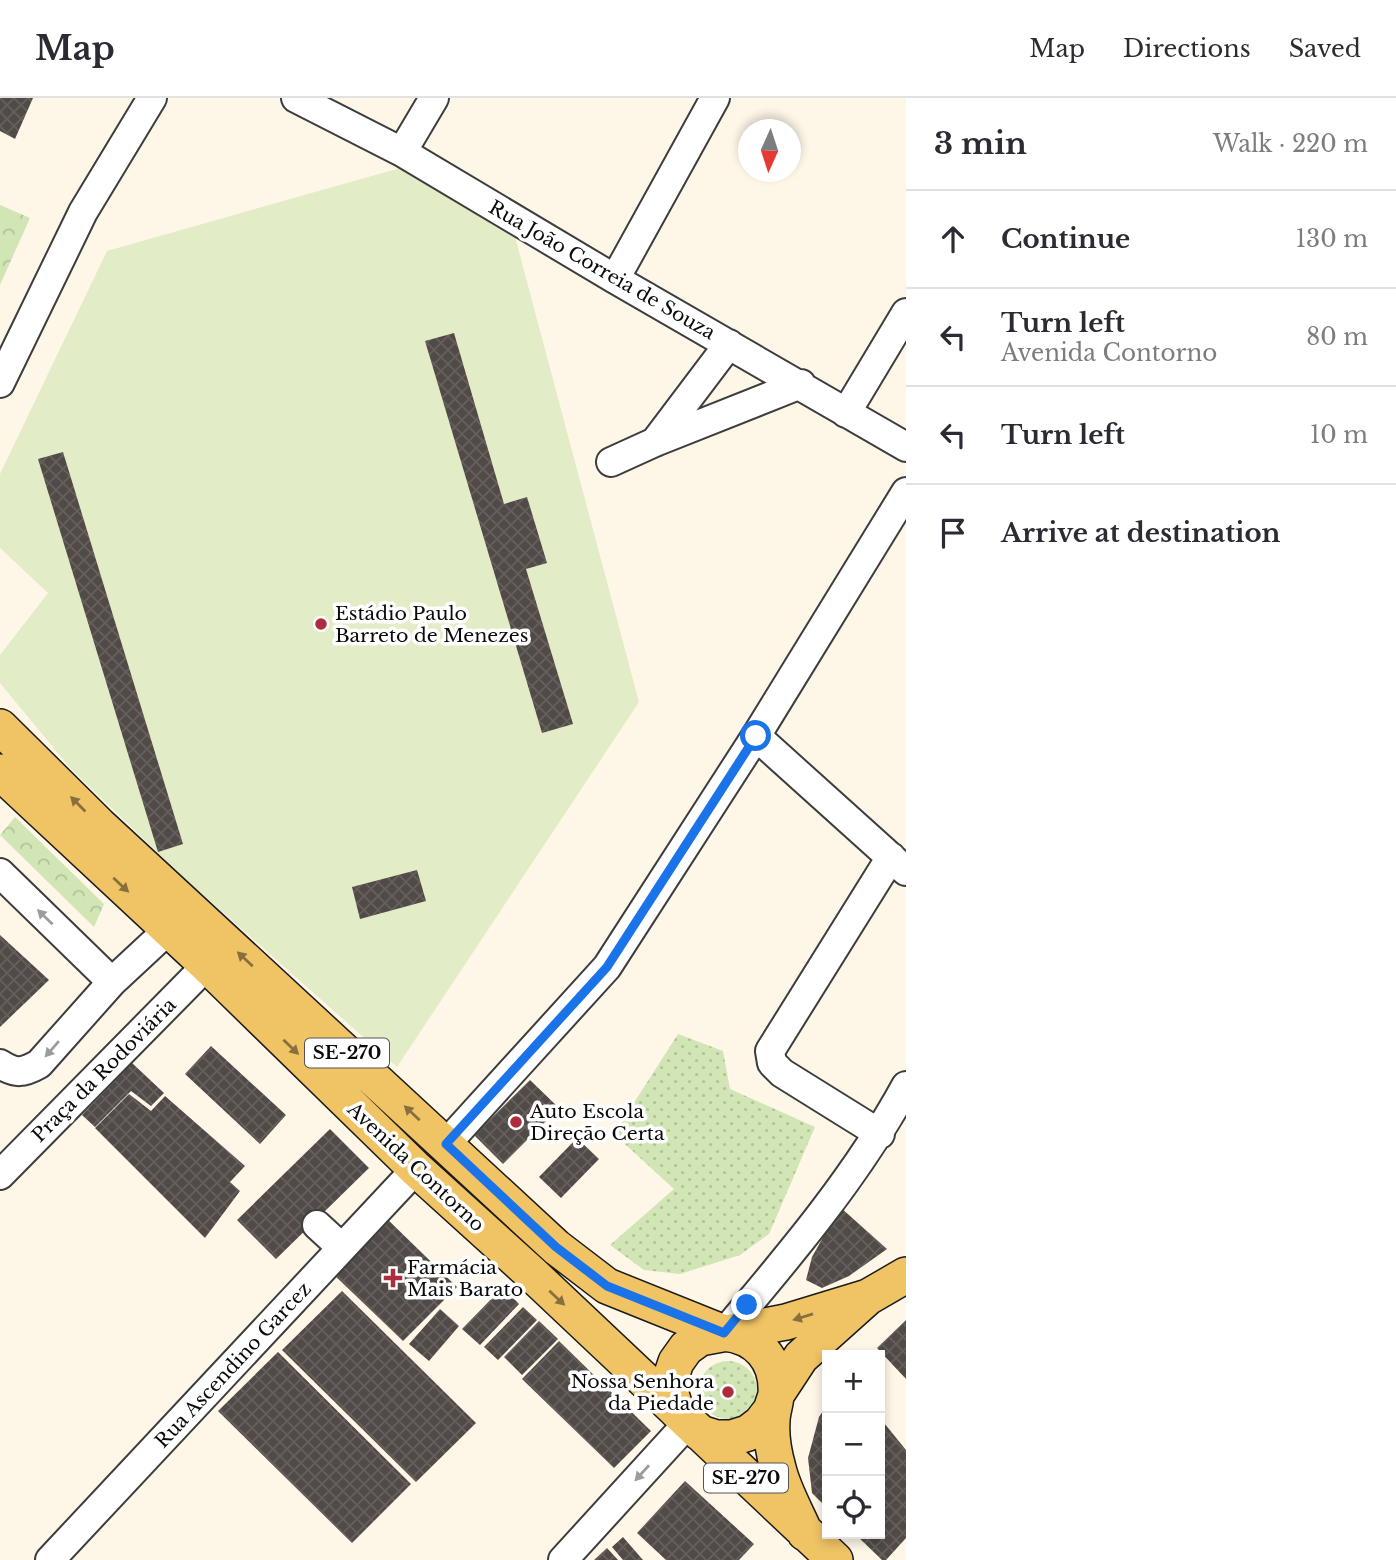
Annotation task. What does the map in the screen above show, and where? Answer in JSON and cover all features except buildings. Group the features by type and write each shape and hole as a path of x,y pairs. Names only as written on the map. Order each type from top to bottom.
{"main road":[{"name":"Avenida Contorno","path":"0,727 99,825 556,1247 607,1286 724,1333"},
{"name":"Avenida Contorno","path":"0,772 207,965 416,1169 532,1274 835,1560"},
{"path":"868,1297 800,1357 776,1395 771,1410 761,1423 748,1433 732,1438 716,1438 700,1433 677,1410 671,1394 671,1377 676,1362 686,1348 701,1338 786,1322 868,1297 904,1280"},
{"path":"724,1333 736,1334 754,1343 768,1357 776,1375 772,1421 778,1469 805,1533"}],"street":[{"path":"0,383 83,212 152,98"},
{"name":"Rua João Correia de Souza","path":"296,98 402,152 906,447"},
{"path":"402,152 434,98"},
{"path":"615,279 715,98"},
{"path":"846,412 906,313"},
{"path":"655,442 729,344"},
{"path":"611,462 801,384"},
{"path":"446,1144 607,967 756,736 906,492"},
{"path":"756,736 898,864 769,1051 772,1063 782,1073 880,1133"},
{"path":"0,873 112,982"},
{"path":"0,1064 12,1072 24,1072 39,1064 112,982 169,929"},
{"name":"Praça da Rodoviária","path":"0,1175 207,965"},
{"path":"724,1333 787,1257 880,1133 906,1086"},
{"name":"Rua Ascendino Garcez","path":"50,1560 416,1169"},
{"path":"317,1225 342,1248"},
{"path":"563,1560 688,1423"}],"green space":[{"name":"Estádio Paulo Barreto de Menezes","path":"400,168 514,233 639,702 397,1067 182,876 71,769 0,683 0,655 48,593 0,548 0,474 107,251"},
{"path":"0,205 30,218 0,285"},
{"path":"15,817 104,904 94,927 0,835"},
{"path":"678,1034 723,1051 730,1089 815,1127 769,1234 740,1255 680,1274 644,1270 610,1245 674,1189 614,1134"},
{"path":"728,1361 744,1366 752,1374 757,1390 752,1406 744,1414 728,1419 712,1414 704,1406 699,1390 704,1374 712,1366"}],"place":[{"name":"Estádio Paulo Barreto de Menezes","path":"321,624"},
{"name":"Auto Escola Direção Certa","path":"516,1122"},
{"name":"Farmácia Mais Barato","path":"393,1278"},
{"name":"Nossa Senhora da Piedade","path":"728,1392"}],"route":[{"path":"747,1305 724,1333 607,1286 556,1247 446,1144 607,967 756,736"}]}
